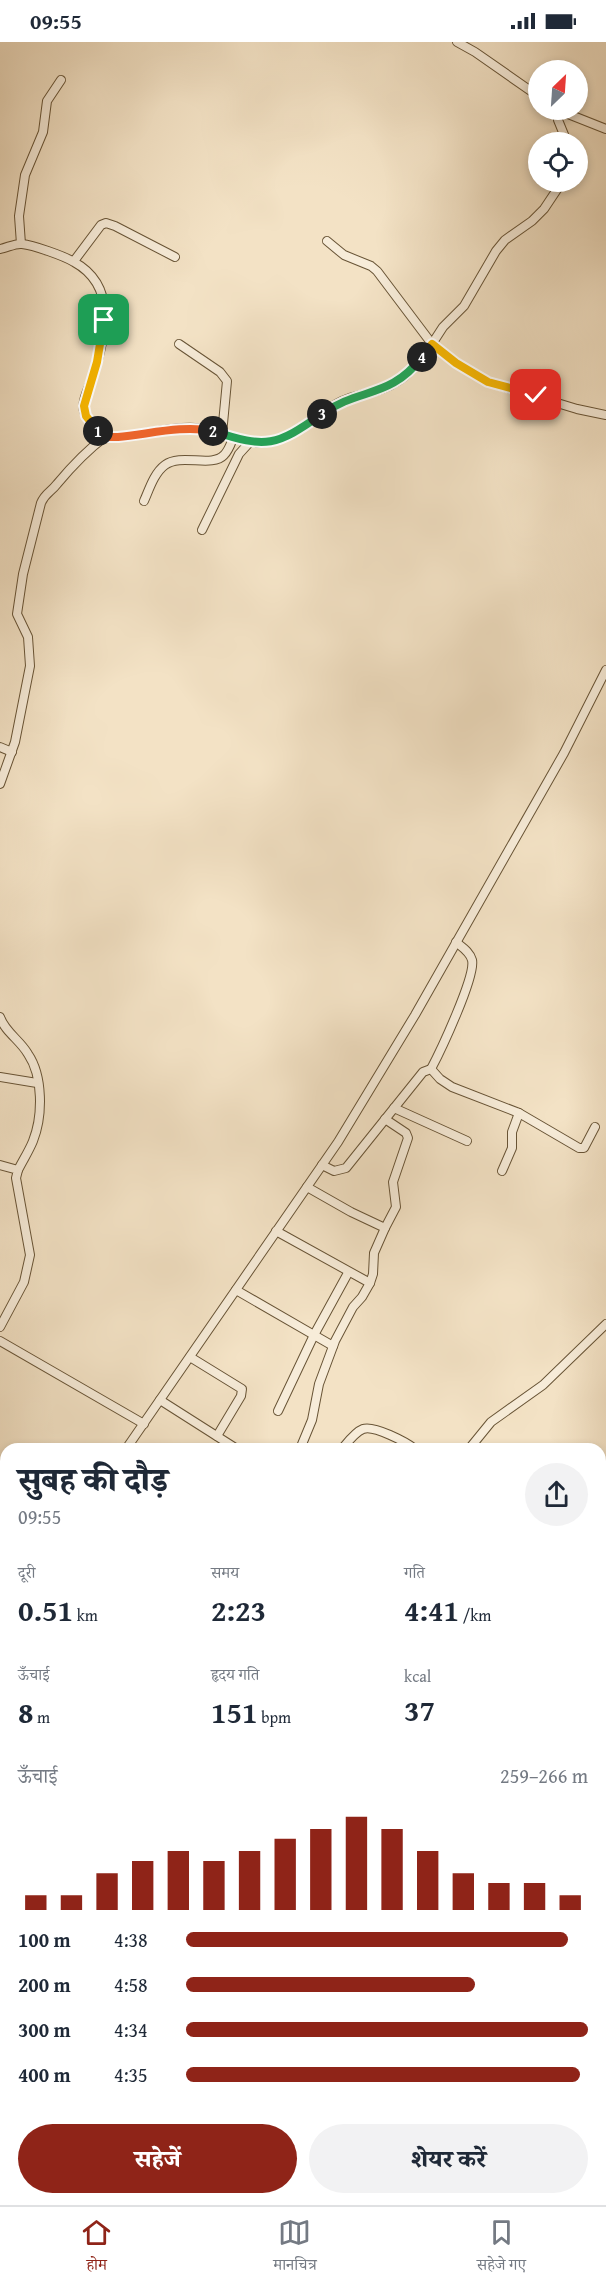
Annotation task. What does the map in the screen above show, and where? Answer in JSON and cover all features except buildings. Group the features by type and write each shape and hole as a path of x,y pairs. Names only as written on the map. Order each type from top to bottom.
{"street":[{"path":"457,42 528,89"},
{"path":"21,244 19,216 25,175 43,132 47,101 61,80"},
{"path":"583,120 606,129"},
{"path":"0,249 21,244 74,261 95,279 103,297 104,320 84,413 99,430 118,437 194,428 249,442 281,439 342,401 378,391 408,373 443,327 464,306 496,251 505,240 532,221 544,209 555,192"},
{"path":"74,261 101,225 106,223 175,257"},
{"path":"327,241 344,255 371,266 377,271 432,344 464,368 488,382 577,409 606,415"},
{"path":"179,344 220,372 227,381 222,434"},
{"path":"0,784 12,753 24,706 30,666 28,637 17,614 23,574 41,503 46,493 55,487 99,430"},
{"path":"144,501 156,476 165,465 178,460 222,457 233,438"},
{"path":"202,530 239,454 249,442"},
{"path":"130,1443 322,1165 410,1022 564,753 606,670"},
{"path":"0,747 12,753"},
{"path":"322,1165 334,1170 346,1168 423,1072 431,1069 451,1029 472,966 470,954 456,942"},
{"path":"0,1017 3,1028 27,1052 35,1070 39,1101 35,1132 16,1178 30,1255 24,1282 0,1327"},
{"path":"431,1069 442,1081 452,1087 519,1113 545,1130 582,1149 595,1127"},
{"path":"0,1077 38,1083"},
{"path":"394,1108 467,1141"},
{"path":"502,1171 512,1148 512,1132 519,1113"},
{"path":"302,1443 312,1420 319,1384 333,1346 353,1307 370,1283 374,1253 396,1208 393,1182 408,1138 406,1133 385,1119"},
{"path":"0,1165 18,1170"},
{"path":"307,1187 385,1228"},
{"path":"276,1232 370,1283"},
{"path":"278,1411 314,1335 348,1273"},
{"path":"236,1290 333,1346"},
{"path":"473,1443 483,1429 543,1385 606,1324"},
{"path":"0,1341 144,1424"},
{"path":"190,1357 242,1389 241,1396 217,1436"},
{"path":"160,1400 228,1443"},
{"path":"348,1443 358,1432 369,1429 406,1443"}],"route":[{"path":"104,320 97,362 84,402 84,410 98,431 108,437 147,435 194,428 252,443 281,439 297,431 333,405 378,391 398,381 417,364 432,344 472,374 488,382 536,395"}]}
